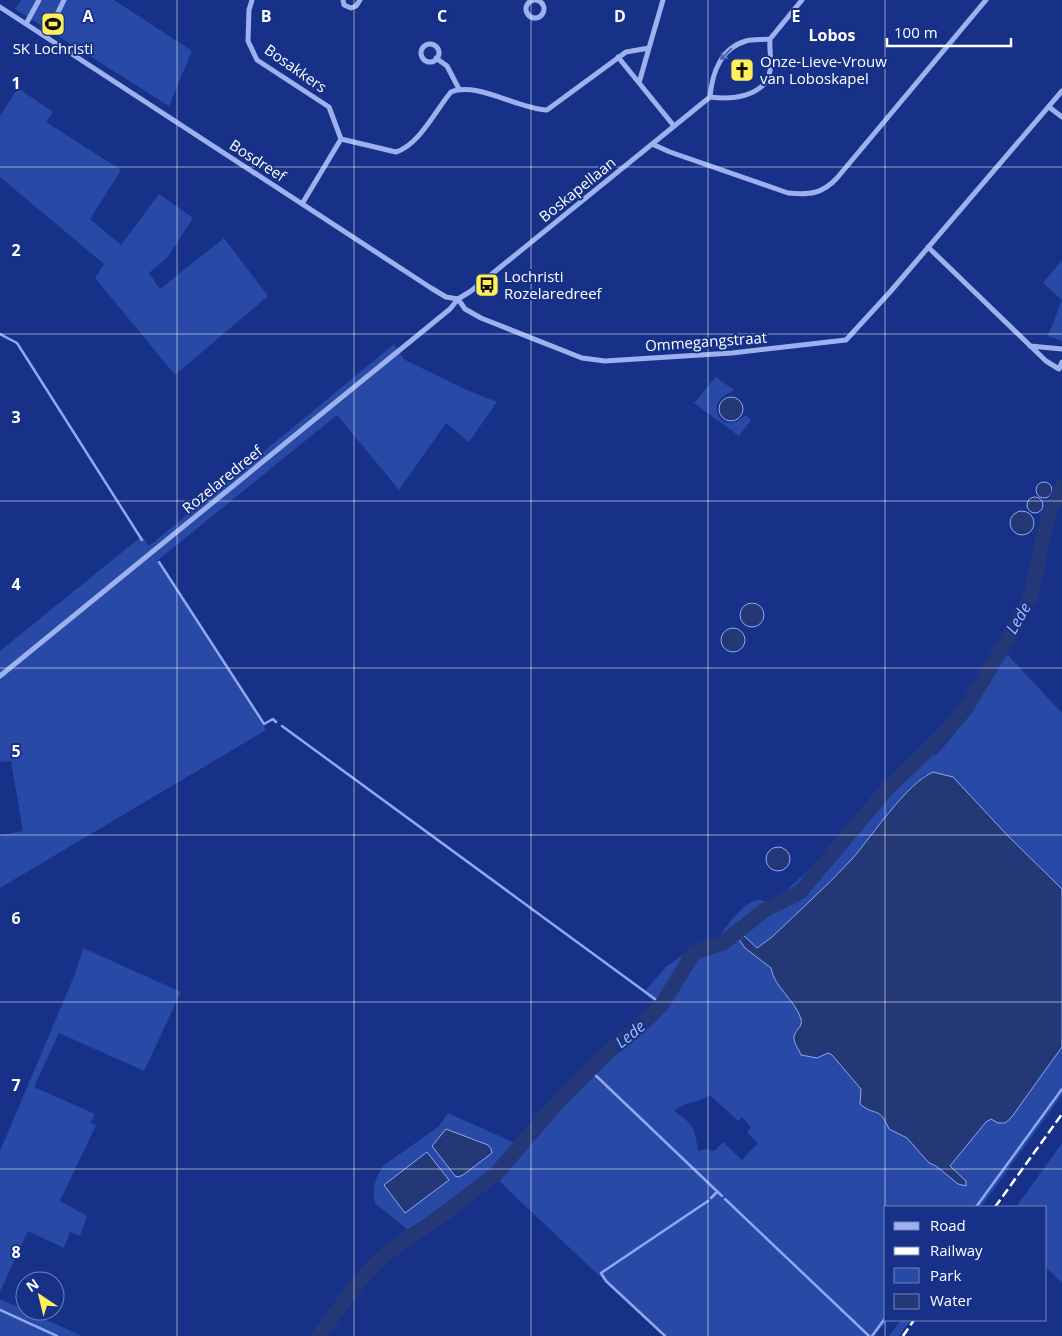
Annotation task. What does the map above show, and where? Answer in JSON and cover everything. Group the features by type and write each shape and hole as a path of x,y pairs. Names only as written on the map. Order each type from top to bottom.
{"street":[{"path":"26,24 39,0"},
{"path":"46,37 64,0"},
{"name":"Bosakkers","path":"252,0 249,10 248,40 257,60 329,107 340,139"},
{"path":"343,0 344,5 350,8 356,6 360,0"},
{"path":"640,83 663,0"},
{"path":"770,39 746,41 725,53 714,76 710,97 729,98 747,95 760,88 770,70 770,39 802,0"},
{"path":"652,144 788,193 805,195 824,190 837,178 986,0"},
{"name":"Bosdreef","path":"0,7 446,298 458,299"},
{"path":"302,204 340,139 396,152 404,149 413,142 451,92 459,89 472,90 535,110 547,110 626,52 649,48"},
{"path":"618,57 674,126"},
{"path":"436,58 447,66 459,89"},
{"name":"Ommegangstraat","path":"458,299 465,309 481,318 582,358 605,361 742,352 846,340 1062,91"},
{"name":"Boskapellaan","path":"458,299 710,97"},
{"path":"1049,107 1062,117"},
{"path":"928,247 1046,361 1059,369 1062,362"},
{"name":"Rozelaredreef","path":"0,676 450,309 458,299"},
{"path":"1030,346 1062,349"}],"green space":[{"path":"21,0 114,0 192,51 169,106 15,9"},
{"path":"18,88 53,112 46,122 121,170 90,219 121,245 159,194 193,218 167,258 149,273 160,289 224,238 268,296 175,375 95,278 104,264 0,177 0,116"},
{"path":"1062,260 1062,300 1043,283"},
{"path":"1062,300 1062,341 1048,336"},
{"path":"394,344 405,360 467,390 497,402 469,442 446,423 399,490 337,415 157,561 266,730 0,888 0,835 23,831 11,761 0,762 0,651 142,536 149,546"},
{"path":"716,377 734,390 719,401 717,412 719,417 732,423 745,415 751,420 739,436 694,403"},
{"path":"1005,652 1062,713 1062,889 1008,836 953,777 933,772 924,775 896,805 853,858 772,937 756,948 741,933 738,938 754,955 771,968 773,975 798,1012 801,1027 817,1058 828,1053 832,1054 861,1090 866,1109 881,1115 889,1129 907,1138 929,1163 936,1166 958,1184 966,1181 950,1166 986,1122 991,1119 998,1123 1011,1118 1062,1047 1062,1095 982,1206 884,1206 884,1321 886,1321 875,1336 666,1336 497,1179 571,1094 639,1028 637,1021 657,1003 643,993 667,966 703,941 719,938 731,921 748,904 759,900 771,904 775,901 813,866 879,790 921,751 936,755 966,718","holes":["710,1095 738,1121 742,1117 751,1127 747,1132 758,1143 742,1160 723,1142 714,1151 706,1149 698,1151 692,1127 674,1111"]},
{"path":"83,948 181,992 144,1071 59,1033 34,1087 95,1114 90,1123 96,1125 60,1201 87,1216 80,1236 70,1232 64,1248 28,1231 0,1292 0,1151 75,974"},
{"path":"448,1113 517,1144 494,1169 438,1213 410,1232 375,1203 375,1183 384,1165 438,1127"},
{"path":"1062,1143 1062,1283 1047,1268 1047,1206 1017,1206"},
{"path":"0,1299 15,1306 15,1321 49,1321 82,1336 0,1336"},
{"path":"900,1321 910,1321 899,1336 889,1336"}],"water":[{"path":"731,397 740,400 743,409 740,418 731,421 722,418 719,409 722,400"},
{"path":"1044,482 1052,490 1044,498 1036,490"},
{"path":"1035,497 1043,505 1035,513 1027,505"},
{"path":"1022,511 1031,514 1034,523 1031,532 1022,535 1013,532 1010,523 1013,514"},
{"path":"747,603 757,603 764,610 764,620 757,627 747,627 740,620 740,610"},
{"path":"728,628 738,628 745,635 745,645 738,652 728,652 721,645 721,635"},
{"path":"933,772 953,777 1008,836 1062,889 1062,1047 1011,1118 1005,1123 998,1123 991,1119 986,1122 950,1166 966,1181 966,1186 958,1184 936,1166 929,1163 907,1138 889,1129 879,1114 860,1104 861,1089 832,1055 828,1053 817,1058 801,1055 794,1038 801,1024 798,1012 776,981 771,968 745,948 738,938 741,933 757,948 772,937 852,859 901,798 923,778"},
{"path":"773,847 783,847 790,854 790,864 783,871 773,871 766,864 766,854"},
{"path":"446,1129 488,1145 492,1153 463,1175 455,1176 432,1146"},
{"path":"427,1152 449,1180 405,1213 384,1185"}],"waterway":[{"path":"0,334 17,343 142,540"},
{"name":"Lede","path":"943,734 965,710 1031,596 1047,519 1062,487"},
{"path":"159,562 264,724 273,719 276,722"},
{"path":"282,726 659,1002 663,1003"},
{"name":"Lede","path":"319,1336 352,1290 372,1267 391,1250 438,1218 496,1174 557,1103 609,1051 651,1016 663,1003 694,952 723,943 765,910 800,892 887,789 940,738"},
{"name":"Lede","path":"736,932 741,937"},
{"path":"590,1070 722,1196"},
{"path":"977,1206 1062,1089"},
{"path":"711,1198 717,1192"},
{"path":"725,1199 869,1336"},
{"path":"665,1336 606,1281 601,1273 708,1201"},
{"path":"0,1310 57,1336"},
{"path":"872,1336 884,1320"}],"railway":[{"path":"996,1206 1062,1114"},
{"path":"903,1336 913,1321"}],"place":[{"name":"SK Lochristi","path":"53,24"},
{"name":"Onze-Lieve-Vrouw van Loboskapel","path":"742,70"},
{"name":"Lochristi Rozelaredreef","path":"487,285"}],"district":[{"name":"Lobos","path":"832,35"}]}
